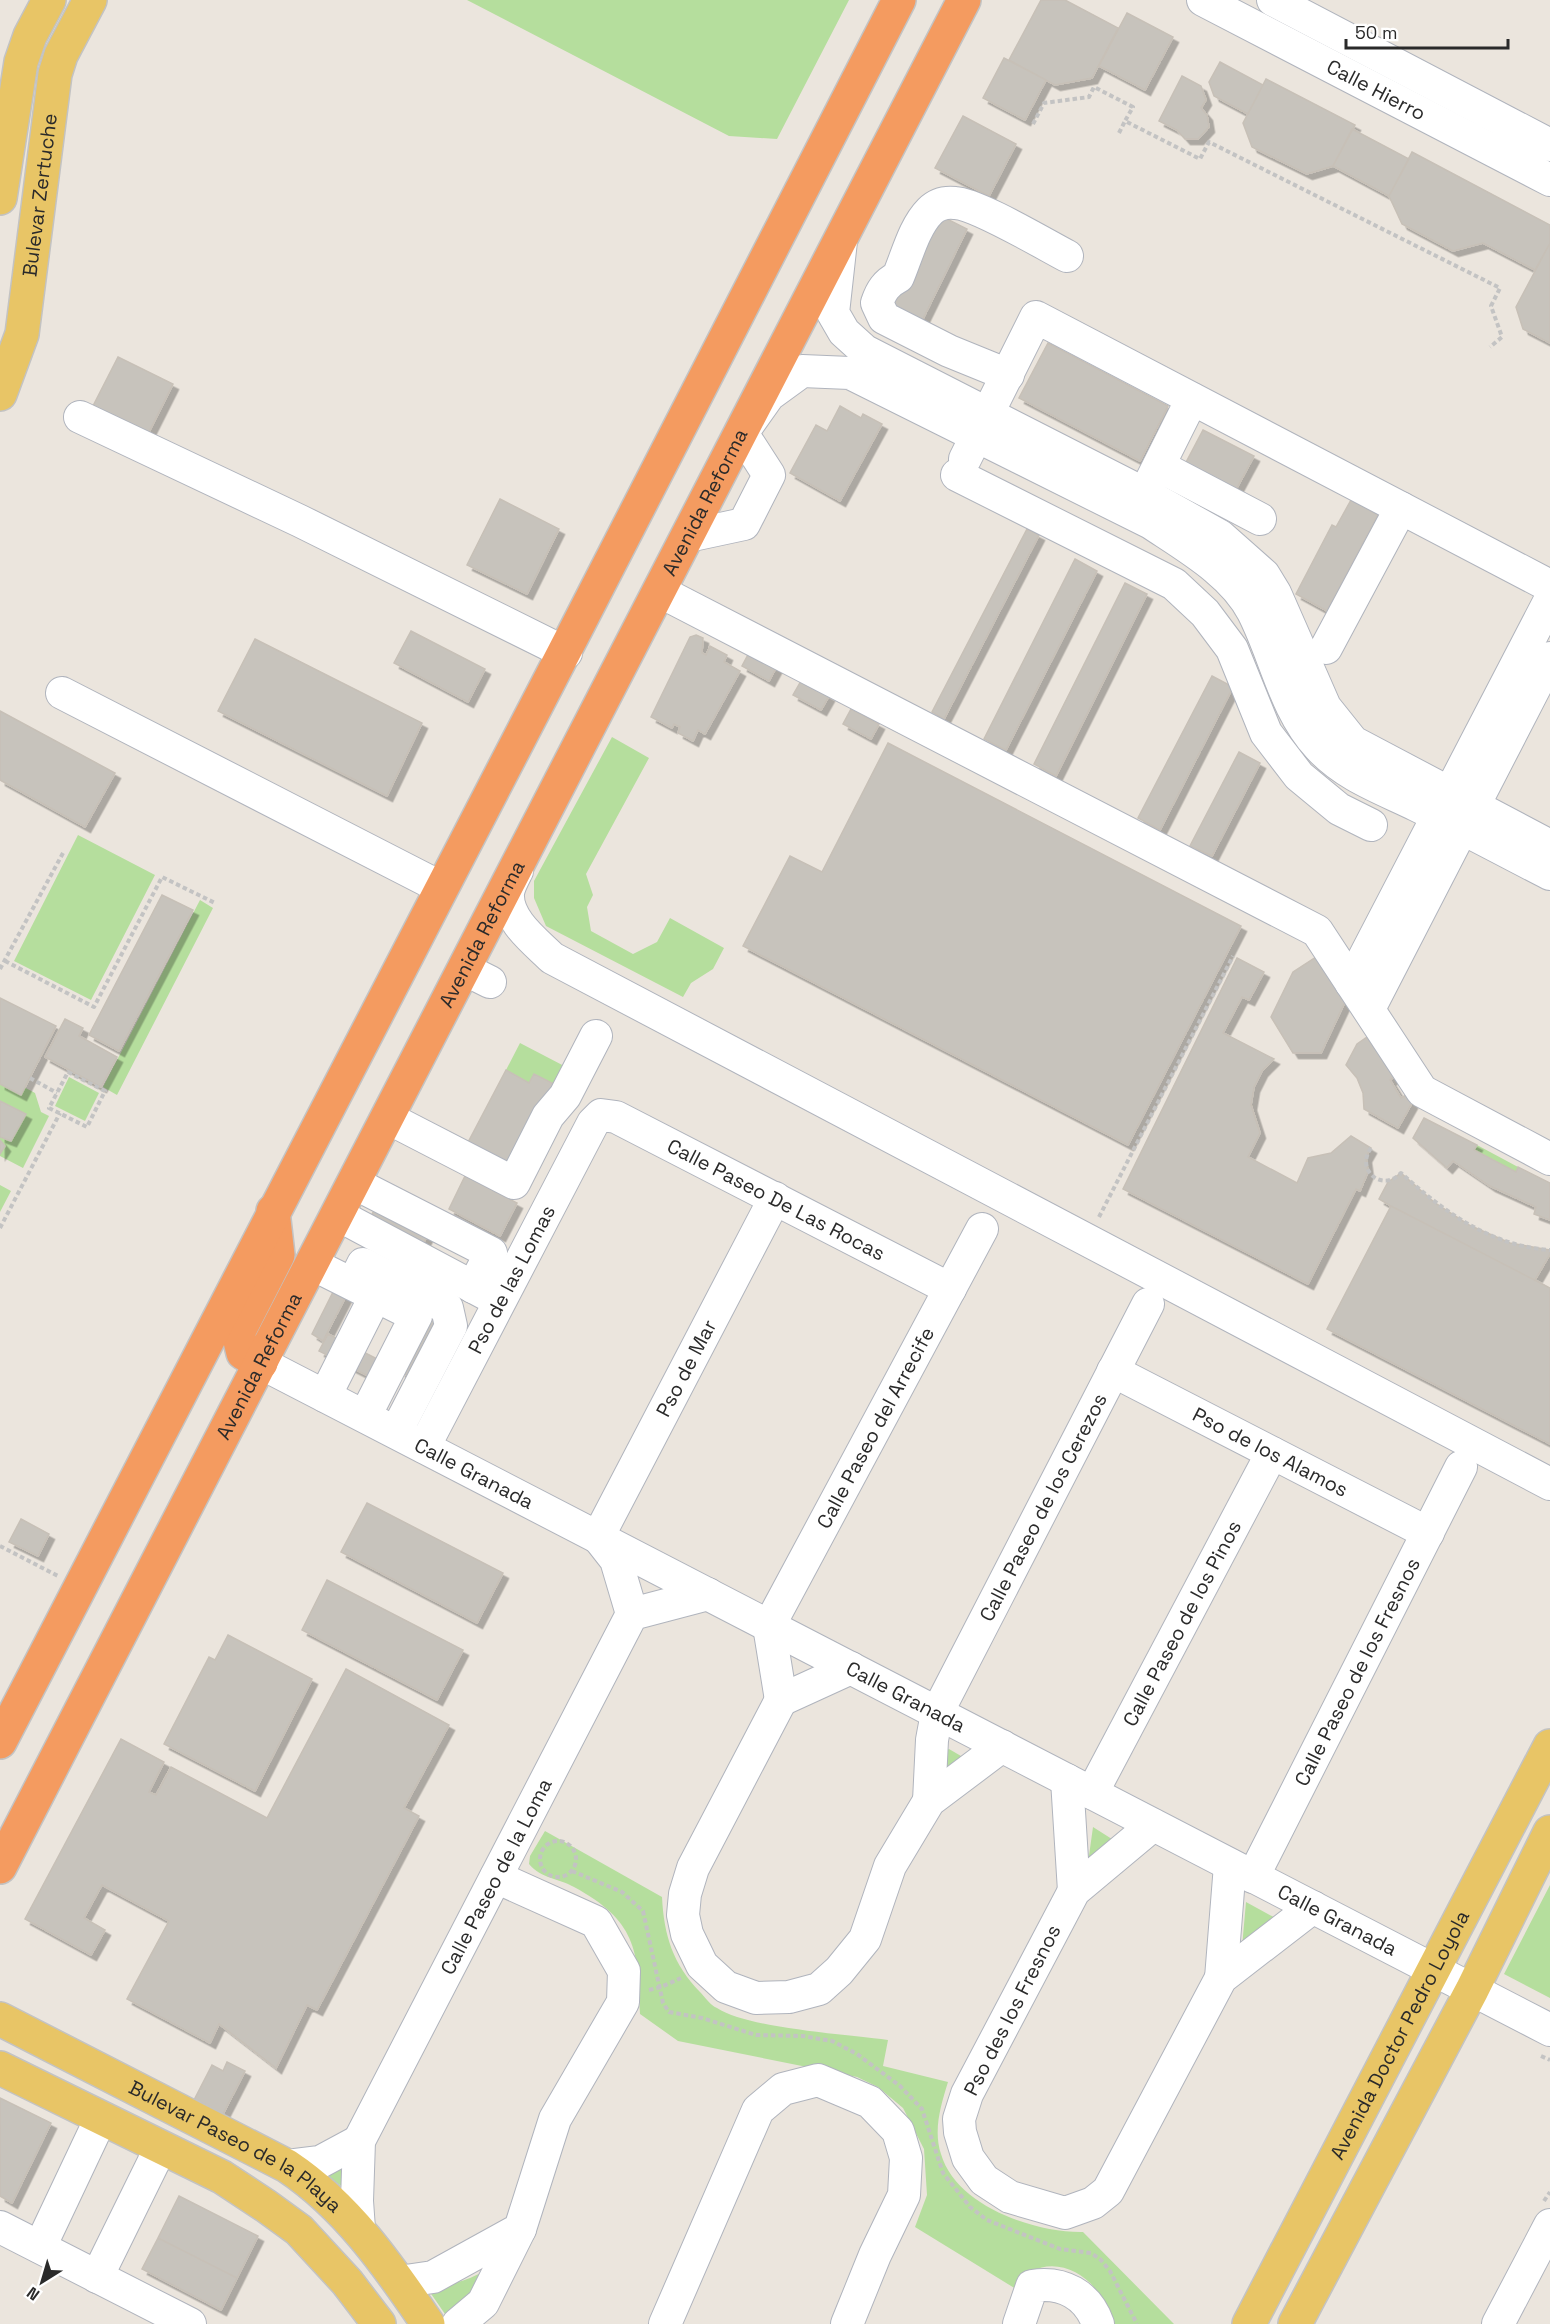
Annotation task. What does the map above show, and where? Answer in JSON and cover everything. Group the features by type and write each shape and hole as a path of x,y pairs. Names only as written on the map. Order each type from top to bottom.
{"highway":[{"path":"0,1742 273,1211 566,653 899,0"},
{"name":"Avenida Reforma","path":"0,1867 388,1118 477,975 522,857 964,0"},
{"path":"936,53 988,0"},
{"path":"261,1362 243,1353 238,1333 278,1255 273,1211"}],"main road":[{"name":"Bulevar Zertuche","path":"0,198 21,62 30,36 49,0"},
{"name":"Bulevar Zertuche","path":"0,394 22,334 55,74 61,55 90,0"},
{"name":"Avenida Doctor Pedro Loyola","path":"1249,2324 1550,1746"},
{"name":"Avenida Doctor Pedro Loyola","path":"1295,2324 1472,1990 1550,1833"},
{"name":"Bulevar Paseo de la Playa","path":"0,2019 287,2166 313,2185 359,2229 428,2324"},
{"name":"Bulevar Paseo de la Playa","path":"0,2068 222,2177 299,2230 347,2282 379,2324"},
{"path":"160,2147 180,2145 222,2163 230,2164 238,2157 234,2140"}],"street":[{"name":"Calle Hierro","path":"1203,0 1550,180"},
{"name":"Calle Hierro","path":"1273,0 1550,145"},
{"path":"1008,375 950,351 884,318 877,303 881,292 889,281 898,277 922,223 931,210 940,203 957,202 1067,256"},
{"path":"841,241 833,313 844,332 971,446 1104,549 1174,584 1205,613 1232,649 1266,733 1299,777 1339,809 1371,825"},
{"path":"971,446 1036,317 1550,586"},
{"path":"688,536 744,524 770,475 742,433 769,395 802,371 825,370 850,373 971,446 1142,501 1220,536 1235,567 1289,702 1303,726 1338,730 1550,874"},
{"path":"1104,549 1142,501 1192,399"},
{"path":"80,417 300,521 566,653"},
{"path":"1142,501 1265,509 1235,567"},
{"path":"1132,563 1142,501"},
{"path":"1326,648 1401,508"},
{"path":"659,591 1317,931 1422,1091 1550,1159"},
{"path":"1369,1010 1550,600"},
{"path":"1351,982 1550,658"},
{"path":"62,693 442,888"},
{"path":"1456,811 1550,846"},
{"path":"522,857 508,893 512,910 523,930 552,958 1550,1484"},
{"path":"388,1118 514,1183 548,1116 566,1096 596,1036"},
{"name":"Calle Paseo De Las Rocas","path":"601,1115 616,1118 950,1289"},
{"name":"Pso de las Lomas","path":"424,1447 486,1294 593,1123 601,1115"},
{"path":"338,1215 486,1294 491,1252 354,1183"},
{"name":"Pso de Mar","path":"598,1537 774,1198"},
{"name":"Calle Paseo del Arrecife","path":"769,1626 981,1229"},
{"path":"312,1264 416,1316 339,1403"},
{"path":"383,1299 363,1264 447,1308 451,1326 396,1432"},
{"path":"339,1403 383,1299"},
{"name":"Calle Paseo de los Cerezos","path":"937,1713 1148,1304"},
{"name":"Calle Granada","path":"261,1362 1472,1990 1545,2043"},
{"name":"Pso de los Alamos","path":"1113,1371 1428,1533"},
{"name":"Calle Paseo de los Pinos","path":"1080,1787 1272,1454"},
{"name":"Calle Paseo de los Fresnos","path":"1242,1870 1428,1533 1461,1467"},
{"path":"598,1537 616,1560 632,1614 708,1594"},
{"name":"Calle Paseo de la Loma","path":"359,2229 357,2201 359,2141 632,1614"},
{"path":"769,1626 781,1700 693,1868 685,1894 683,1915 687,1934 702,1965 726,1987 756,1998 789,1997 819,1989 839,1971 865,1939 890,1866 929,1801 1002,1746"},
{"path":"781,1700 851,1668"},
{"path":"929,1801 932,1740 937,1713"},
{"path":"1074,1891 1080,1787"},
{"path":"1074,1891 1154,1825"},
{"path":"1221,1978 1242,1870"},
{"path":"458,2324 483,2303 520,2229 555,2119 623,2002 624,1971 596,1922 496,1876"},
{"name":"Pso des los Fresnos","path":"1074,1891 967,2094 959,2119 968,2158 984,2180 1010,2197 1065,2213 1093,2202 1108,2191 1221,1978"},
{"path":"1221,1978 1313,1907"},
{"path":"665,2324 758,2110 783,2089 818,2080 870,2102 898,2131 906,2158 904,2195 875,2255 847,2324"},
{"path":"33,2250 101,2118"},
{"path":"287,2166 320,2162 359,2141"},
{"path":"98,2277 160,2147"},
{"path":"0,2227 33,2250 98,2277 190,2324"},
{"path":"399,2282 433,2277 520,2229"},
{"path":"1498,2324 1548,2234"},
{"path":"1019,2324 1032,2286 1050,2283 1062,2286 1092,2306 1098,2324"}],"path":[{"path":"1033,124 1044,103 1089,97 1094,87 1132,107 1119,133"},
{"path":"1125,121 1200,159 1209,142 1500,288 1491,306 1502,337 1490,347"},
{"path":"0,969 63,853"},
{"path":"4,961 94,1007 162,877 215,903"},
{"path":"1087,1240 1233,956"},
{"path":"68,1072 105,1091 87,1127 60,1113 49,1108 68,1072"},
{"path":"30,1078 57,1093"},
{"path":"0,1228 60,1113"},
{"path":"1371,1148 1365,1163 1368,1172 1377,1180 1392,1181 1401,1173 1435,1203 1479,1230 1510,1243 1550,1250"},
{"path":"0,1546 80,1587"},
{"path":"556,1841 570,1845 576,1858 572,1871 560,1878 546,1874 540,1862 544,1848 556,1841"},
{"path":"572,1871 622,1892 643,1911 663,2002 669,2012 702,2018 756,2035 803,2036 832,2041 857,2054 900,2086 922,2109 943,2173 970,2207 987,2220 1060,2249 1091,2253 1100,2259 1110,2271 1137,2324"},
{"path":"623,1994 661,1987 702,1965"},
{"path":"1545,2043 1550,2060"}],"green space":[{"path":"467,0 849,0 777,139 729,136"},
{"path":"612,737 649,758 586,874 593,895 587,907 591,931 633,954 657,942 670,918 724,948 713,969 691,983 683,997 546,926 534,898 534,881"},
{"path":"78,835 155,875 91,1000 14,961"},
{"path":"200,900 213,908 117,1095 103,1087"},
{"path":"520,1043 568,1068 558,1086 534,1074 529,1083 506,1070"},
{"path":"0,1074 35,1093 41,1112 49,1116 23,1168 0,1156"},
{"path":"69,1077 99,1093 85,1121 55,1106"},
{"path":"1477,1145 1518,1167 1516,1172 1474,1150"},
{"path":"0,1185 11,1191 0,1212"},
{"path":"949,1749 961,1756 961,1764 942,1781 945,1751"},
{"path":"1093,1827 1115,1841 1087,1870"},
{"path":"545,1831 662,1897 668,1937 677,1960 683,1971 714,2007 732,2015 775,2026 888,2040 883,2066 948,2082 939,2118 939,2145 949,2172 963,2188 980,2202 1021,2221 1043,2228 1083,2232 1174,2324 1111,2324 1098,2293 1092,2285 1077,2273 1059,2267 1050,2266 1032,2272 1016,2289 915,2227 927,2195 924,2149 903,2108 878,2087 857,2077 678,2041 640,2014 635,1954 630,1939 621,1925 594,1899 568,1884 539,1873 529,1864 530,1856"},
{"path":"1550,1885 1550,1998 1504,1974"},
{"path":"1246,1902 1279,1920 1242,1947"},
{"path":"349,2159 343,2187 321,2173"},
{"path":"493,2265 464,2305 445,2314 425,2285 444,2285 460,2281 477,2275"}],"building":[{"path":"1041,0 1065,0 1118,28 1092,78 1055,85 1009,60"},
{"path":"1127,13 1173,37 1145,90 1099,66"},
{"path":"1004,58 1046,80 1025,120 983,98"},
{"path":"1220,62 1263,85 1248,114 1214,96 1209,82"},
{"path":"1182,76 1201,86 1206,100 1201,108 1207,115 1209,127 1198,139 1185,139 1177,130 1159,121"},
{"path":"1266,79 1355,125 1333,166 1307,174 1252,147 1243,123"},
{"path":"963,116 1016,144 989,196 935,168"},
{"path":"1352,129 1409,159 1389,196 1333,166"},
{"path":"1412,152 1550,225 1550,243 1535,270 1483,243 1453,251 1402,224 1389,196"},
{"path":"935,213 967,229 918,329 886,313"},
{"path":"1550,243 1550,343 1523,329 1516,307"},
{"path":"1048,343 1168,406 1140,461 1019,398"},
{"path":"118,357 173,384 148,434 93,406"},
{"path":"840,406 861,418 863,414 882,424 840,501 790,473 816,425 827,431"},
{"path":"1203,430 1254,456 1232,497 1182,470"},
{"path":"500,499 559,529 527,594 467,565"},
{"path":"1351,500 1378,515 1327,611 1296,594 1332,525 1336,527"},
{"path":"1027,529 1039,535 944,719 932,712"},
{"path":"1075,559 1097,571 1006,750 984,739"},
{"path":"1125,583 1147,594 1056,776 1034,764"},
{"path":"411,631 485,669 468,702 394,663"},
{"path":"696,635 703,638 702,653 706,655 710,646 727,655 724,662 740,671 705,734 698,730 693,741 678,733 680,727 674,724 672,728 651,717 690,637"},
{"path":"255,639 422,723 387,796 218,711"},
{"path":"750,651 777,666 769,681 742,666"},
{"path":"1212,676 1233,687 1160,830 1138,818"},
{"path":"801,681 829,696 821,710 793,695"},
{"path":"851,709 879,724 871,739 843,724"},
{"path":"0,711 115,773 85,827 0,780"},
{"path":"888,743 1241,926 1128,1145 743,946 790,856 822,872"},
{"path":"1239,752 1260,763 1212,856 1190,846"},
{"path":"162,895 193,910 119,1051 89,1035"},
{"path":"1316,957 1345,1002 1321,1053 1293,1053 1271,1017 1293,972"},
{"path":"1237,958 1264,972 1249,1000 1242,997 1223,1033 1274,1059 1262,1071 1254,1087 1251,1105 1260,1133 1248,1157 1297,1183 1308,1158 1331,1153 1351,1136 1371,1148 1366,1157 1368,1172 1360,1191 1356,1189 1308,1284 1123,1189"},
{"path":"0,998 56,1026 21,1095 0,1084"},
{"path":"65,1019 83,1028 79,1036 117,1057 101,1087 45,1057"},
{"path":"1367,1037 1394,1077 1390,1080 1401,1098 1406,1095 1412,1103 1398,1128 1364,1109 1363,1093 1357,1078 1346,1065 1357,1044"},
{"path":"506,1070 529,1083 534,1074 558,1086 512,1175 464,1150"},
{"path":"0,1101 26,1114 11,1141 0,1137"},
{"path":"1424,1118 1477,1145 1474,1150 1516,1172 1518,1167 1550,1183 1550,1220 1534,1214 1536,1207 1490,1186 1453,1161 1447,1168 1413,1138"},
{"path":"0,1140 5,1146 0,1154"},
{"path":"1401,1173 1435,1203 1469,1225 1510,1243 1550,1250 1535,1280 1550,1288 1550,1444 1327,1329 1391,1206 1379,1199 1388,1182"},
{"path":"465,1176 517,1203 500,1236 449,1209"},
{"path":"379,1201 431,1228 420,1250 368,1222"},
{"path":"1391,1206 1550,1288 1550,1444 1327,1329"},
{"path":"334,1290 346,1296 323,1341 312,1334"},
{"path":"430,1316 442,1323 412,1378 400,1371"},
{"path":"328,1334 397,1369 388,1386 319,1351"},
{"path":"367,1503 503,1573 477,1623 341,1552"},
{"path":"21,1519 49,1534 38,1556 9,1542"},
{"path":"327,1580 463,1650 437,1700 302,1630"},
{"path":"228,1635 312,1679 255,1791 164,1744 209,1657 215,1660"},
{"path":"346,1669 449,1725 404,1808 419,1816 317,2010 307,2005 276,2068 219,2024 210,2043 127,1999 169,1921 102,1885 84,1918 105,1930 91,1955 25,1919 121,1739 164,1762 149,1792 156,1795 171,1767 267,1818"},
{"path":"227,2062 245,2071 221,2118 192,2104 212,2065 223,2071"},
{"path":"0,2098 51,2123 12,2203 0,2196"},
{"path":"179,2196 258,2236 237,2278 158,2238"},
{"path":"158,2238 237,2278 221,2310 142,2269"}]}
